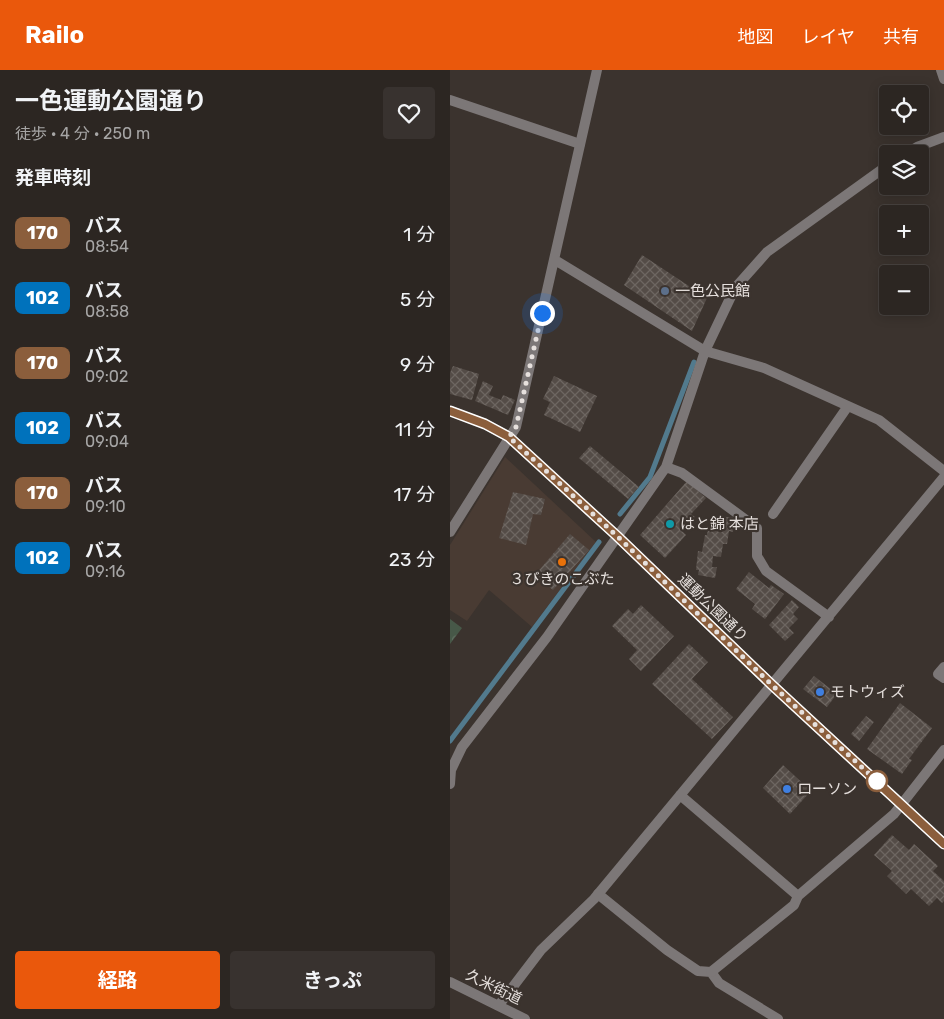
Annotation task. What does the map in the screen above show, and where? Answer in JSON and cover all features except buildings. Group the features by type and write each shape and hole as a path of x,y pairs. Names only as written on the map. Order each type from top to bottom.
{"street":[{"path":"450,532 516,427 597,70"},
{"path":"941,70 944,78"},
{"path":"450,100 580,144"},
{"path":"922,145 944,137"},
{"path":"450,784 451,770 462,747 547,637 666,467 705,351 735,288 767,252 879,171"},
{"path":"555,260 705,351 764,368 879,420 944,471"},
{"path":"773,514 848,406"},
{"name":"運動公園通り","path":"450,411 485,424 509,437 944,844"},
{"path":"666,467 682,473 757,528 757,556 766,571 829,617"},
{"path":"499,1005 541,950 598,894 944,477"},
{"path":"944,667 938,674 944,678"},
{"path":"598,894 667,950 698,971 711,972 794,905 798,896 894,814 915,790 944,750"},
{"path":"680,795 798,896"},
{"path":"711,972 719,983 778,1019"},
{"name":"久米街道","path":"450,982 525,1019"}],"shaded area":[{"path":"505,457 596,542 532,627 489,590 467,621 450,610 450,545"}],"green space":[{"path":"450,619 462,628 450,644"}],"waterway":[{"path":"620,514 650,477 694,362"},
{"path":"450,741 599,542"}],"bus line":[{"name":"170","path":"450,411 485,424 509,437 944,844"}],"place":[{"name":"一色公民館","path":"665,291"},
{"name":"はと錦 本店","path":"670,524"},
{"name":"３びきのこぶた","path":"562,562"},
{"name":"モトウィズ","path":"820,692"},
{"name":"ローソン","path":"787,789"}],"route":[{"path":"542,313 516,427 509,437 617,536 772,685 877,781"}]}
